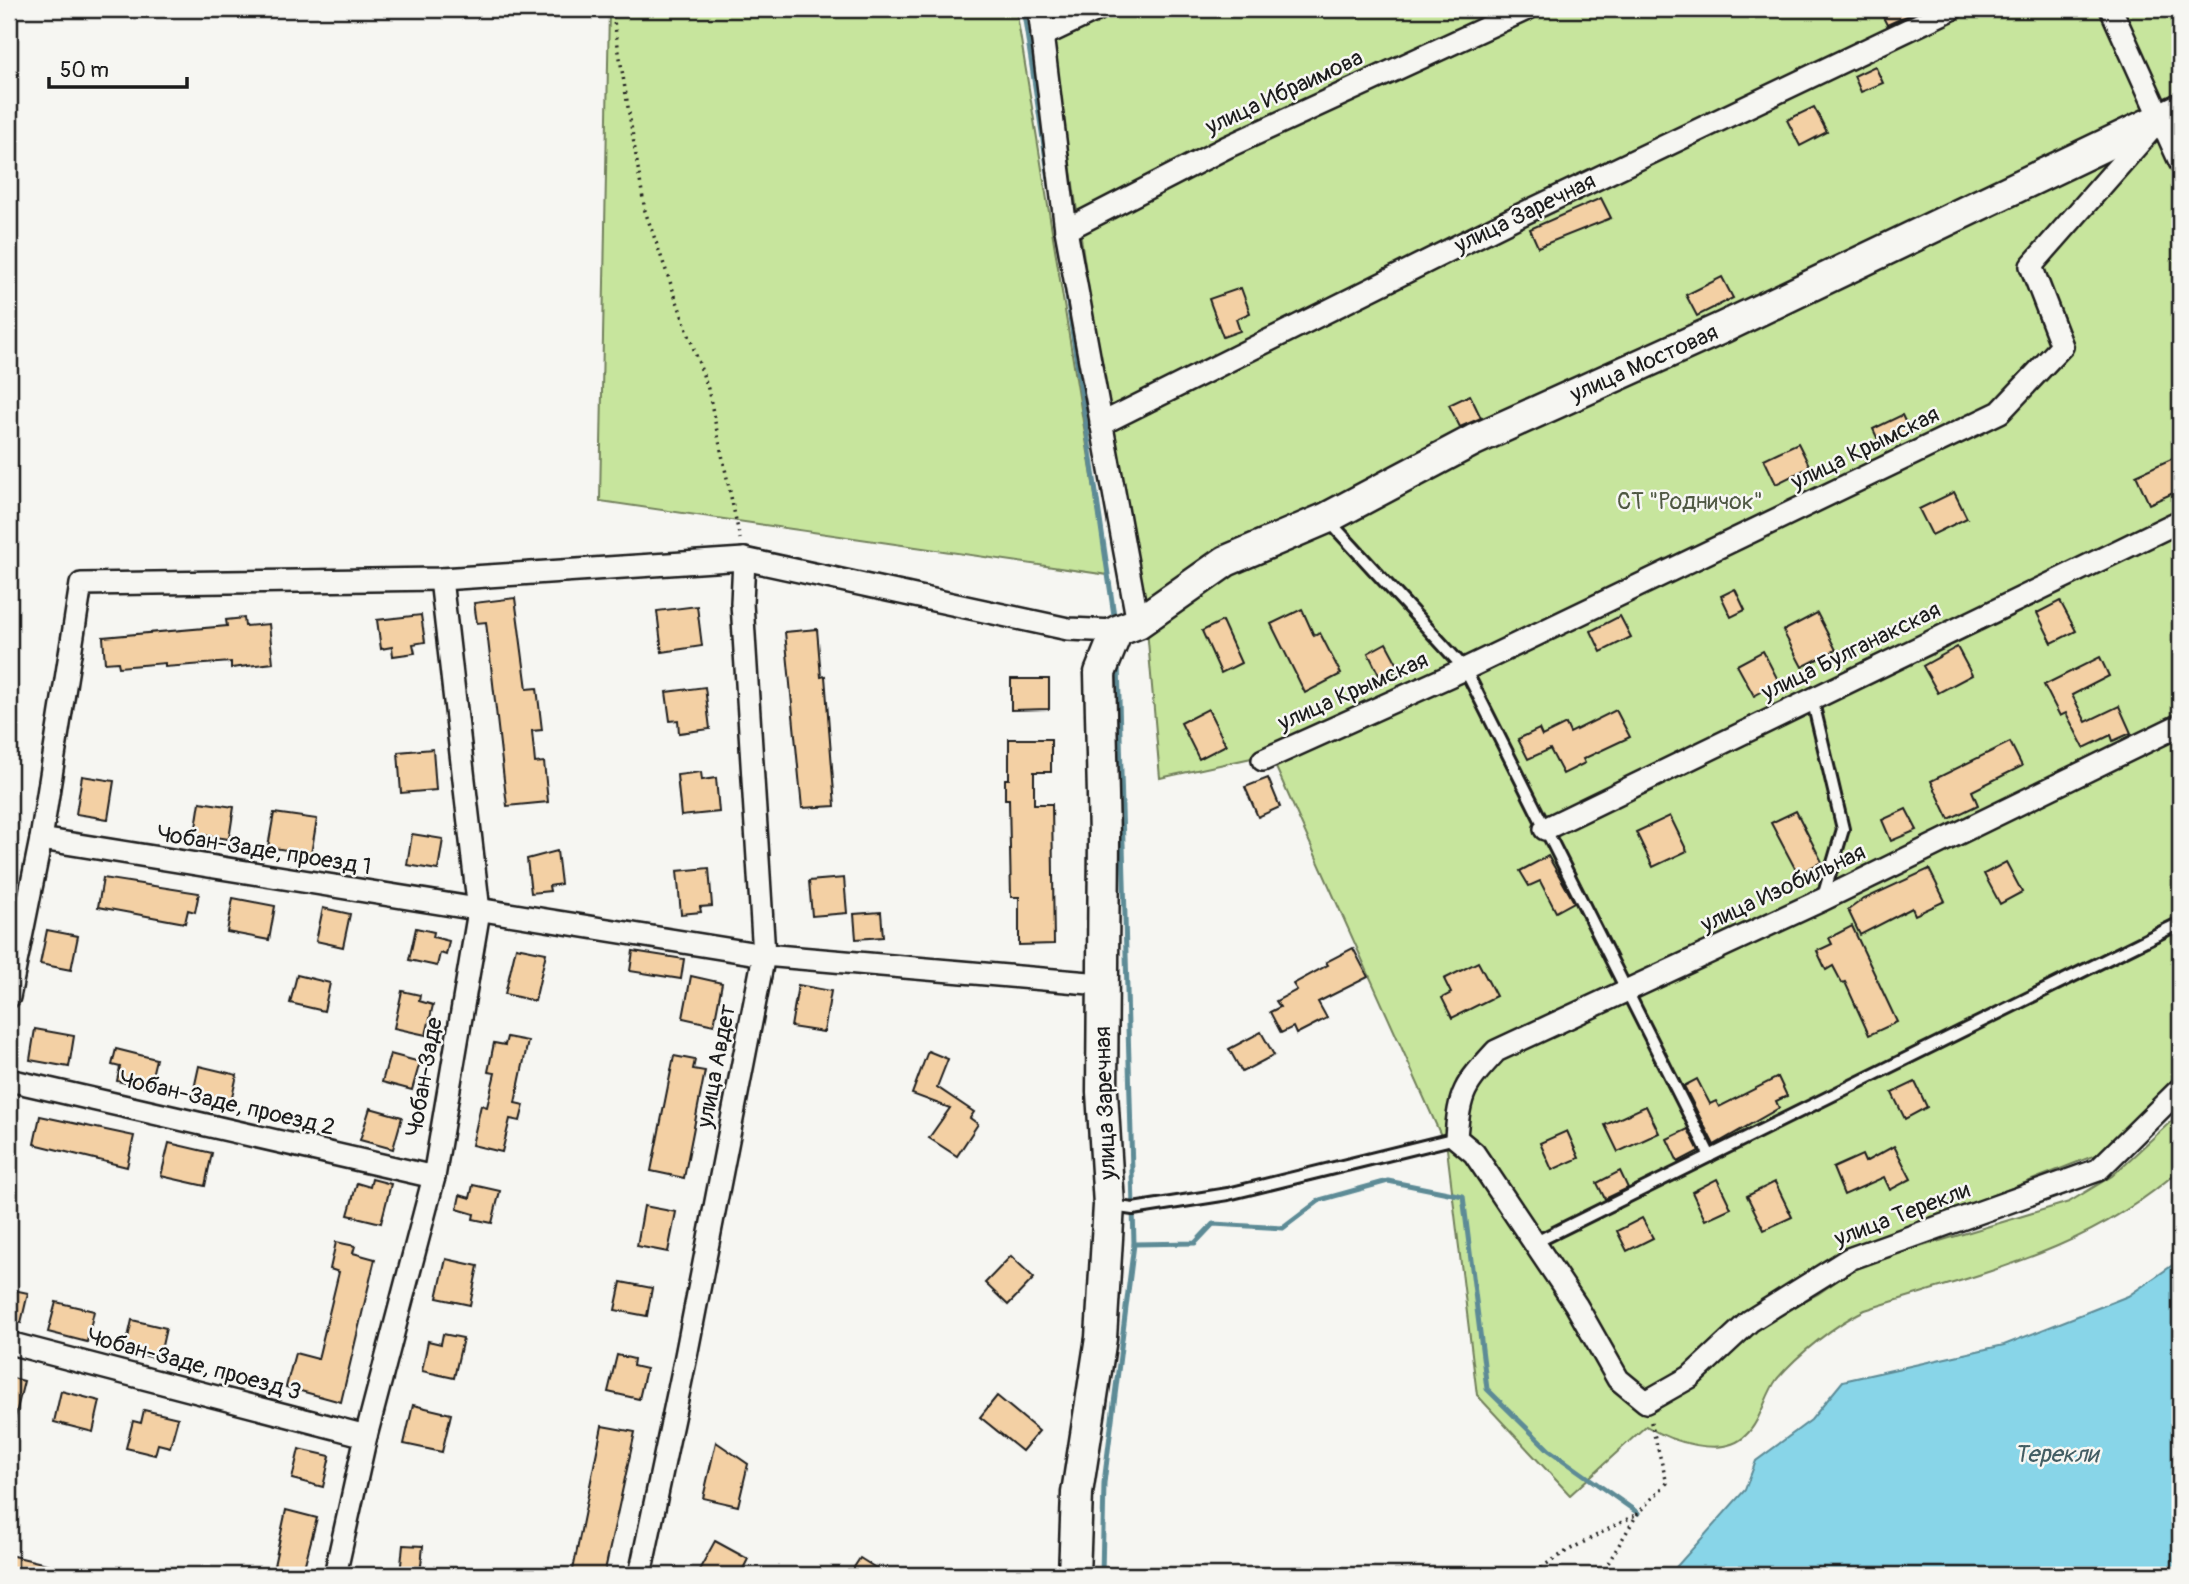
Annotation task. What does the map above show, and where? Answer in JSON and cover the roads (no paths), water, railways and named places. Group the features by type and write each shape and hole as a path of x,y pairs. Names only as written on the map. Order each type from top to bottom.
{"street":[{"path":"9,997 41,839 81,584 441,579 744,559 1068,629 1128,627 1101,424 1066,230 1039,9"},
{"path":"1042,36 1099,9"},
{"name":"улица Ибраимова","path":"1066,230 1227,147 1527,9"},
{"name":"улица Заречная","path":"1101,424 1514,218 1952,9"},
{"path":"2111,9 2171,114 2180,162"},
{"name":"улица Мостовая","path":"1128,627 1226,561 1327,518 1474,440 1724,327 2171,114"},
{"name":"улица Крымская","path":"1263,760 1465,670 2000,412 2062,346 2031,266 2171,114"},
{"name":"улица Булганакская","path":"1545,830 2180,521"},
{"name":"улица Авдет","path":"640,1575 685,1361 764,955 742,603 744,559"},
{"name":"Чобан-Заде","path":"335,1575 366,1436 434,1177 479,911 441,579"},
{"name":"улица Заречная","path":"1074,1575 1077,1493 1101,1338 1109,1205 1102,1092 1104,837 1100,673 1128,627"},
{"name":"улица Изобильная","path":"1456,1138 1458,1101 1474,1075 1496,1051 1822,900 2180,725"},
{"name":"Чобан-Заде, проезд 1","path":"41,839 764,955 1101,984"},
{"name":"Чобан-Заде, проезд 2","path":"9,1080 434,1177"},
{"name":"улица Терекли","path":"1534,1243 1576,1305 1618,1379 1646,1402 1690,1377 1750,1321 1849,1259 2098,1170 2180,1089"},
{"path":"1456,1138 1474,1153 1534,1243"},
{"name":"Чобан-Заде, проезд 3","path":"9,1343 366,1436"}],"lane":[{"path":"1327,518 1465,670 1710,1156"},
{"path":"1812,698 1843,829 1822,900"},
{"path":"1534,1243 2180,923"},
{"path":"1109,1205 1133,1209 1228,1194 1456,1138"}],"water":[{"name":"Терекли","path":"2180,1260 2180,1575 1669,1575 1745,1490 1756,1461 1811,1420 1843,1381 2004,1345 2128,1296"}],"waterway":[{"path":"1027,9 1025,20 1050,186"},
{"path":"1063,268 1115,622"},
{"path":"1102,1575 1104,1483 1134,1244 1118,663"},
{"path":"1134,1244 1195,1243 1213,1224 1283,1228 1320,1200 1388,1181 1463,1196 1487,1389 1549,1450 1638,1513"}],"park label":[{"name":"СТ \"Родничок\"","path":"1690,501"}]}
